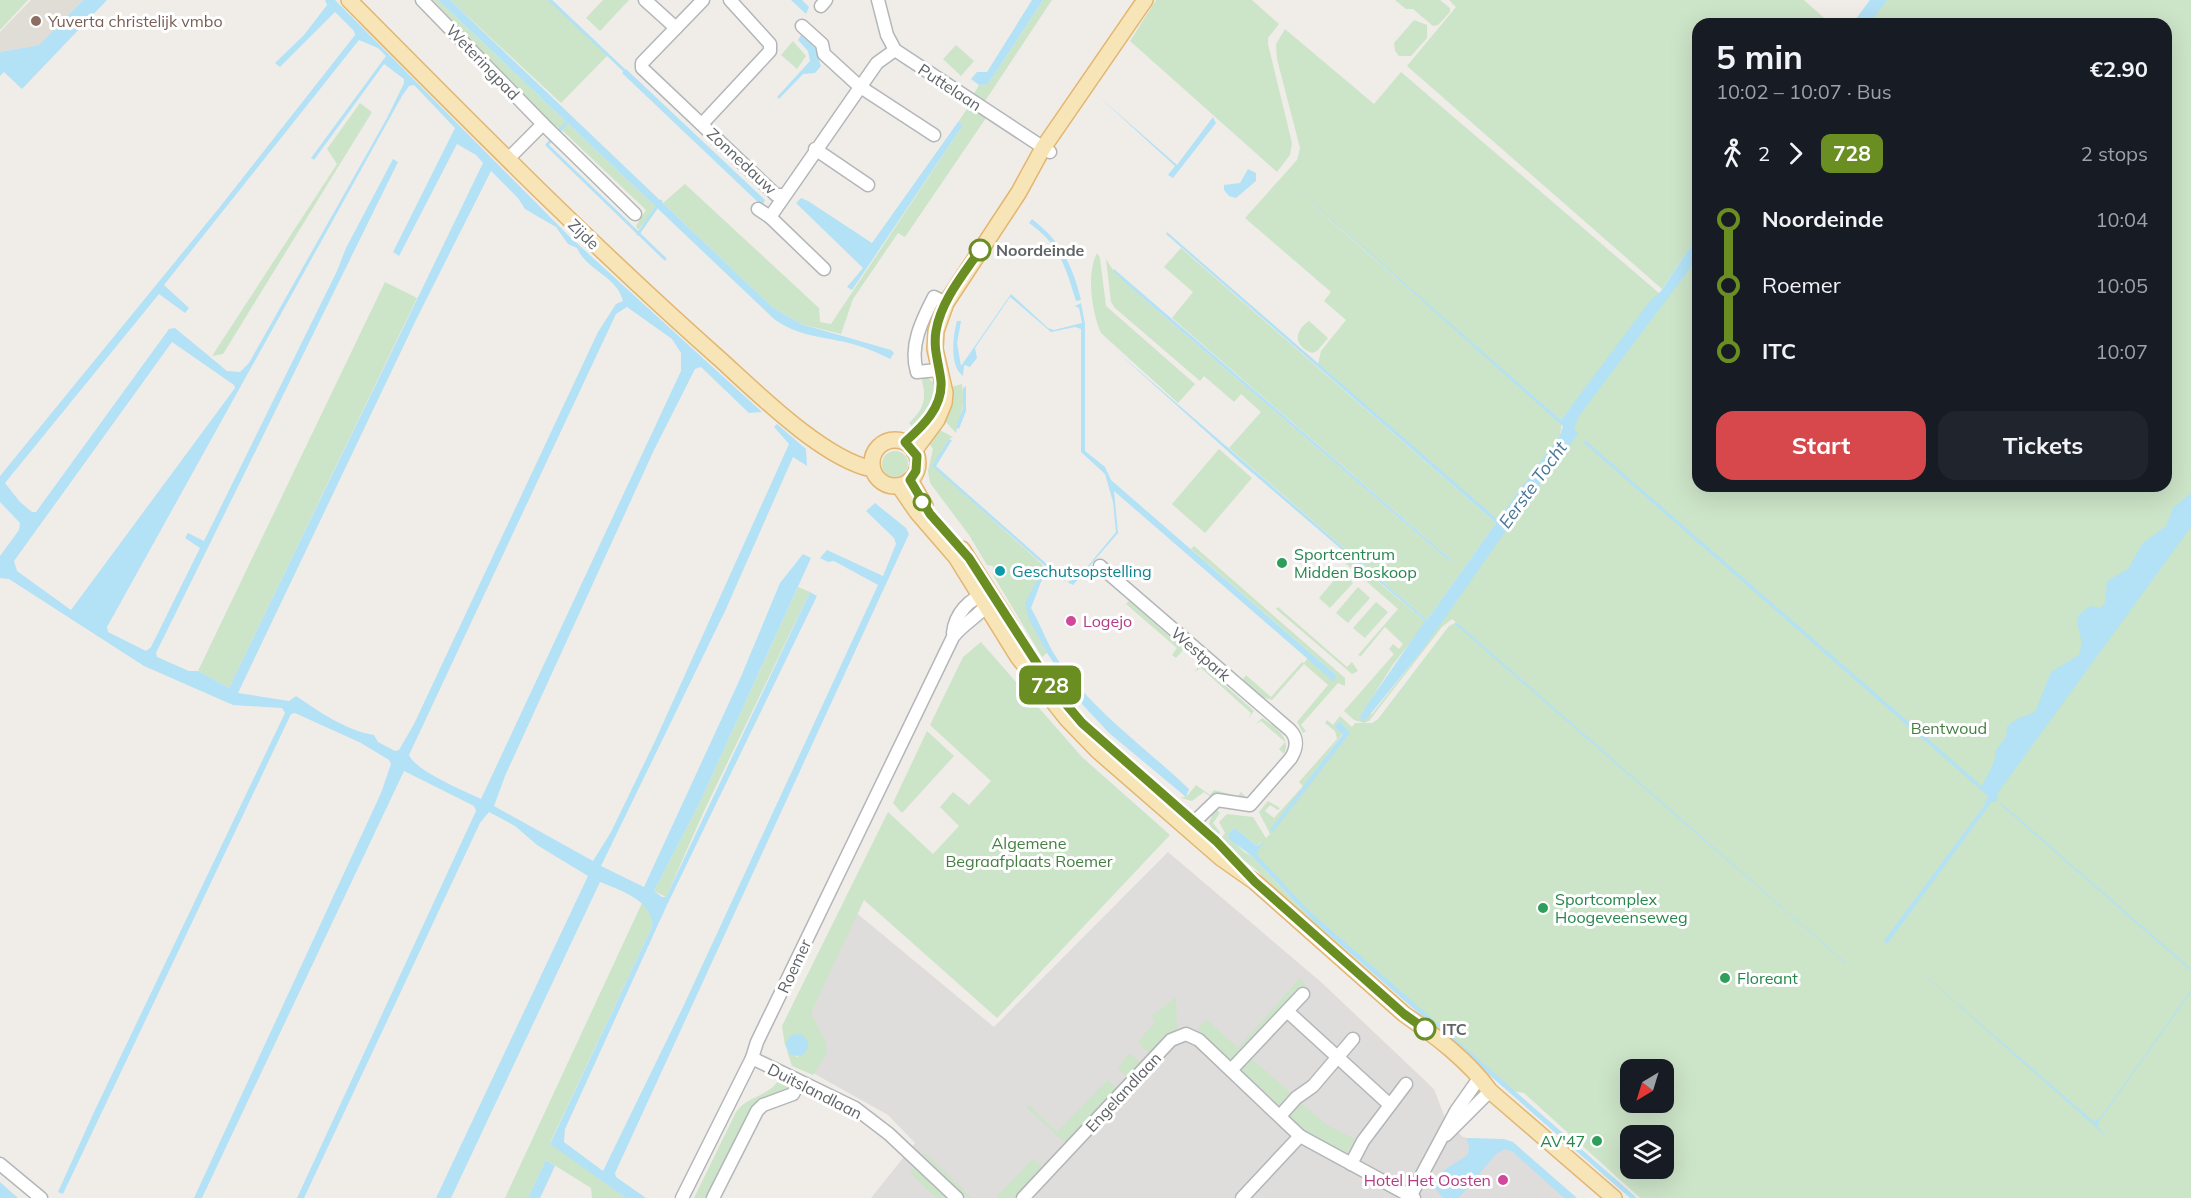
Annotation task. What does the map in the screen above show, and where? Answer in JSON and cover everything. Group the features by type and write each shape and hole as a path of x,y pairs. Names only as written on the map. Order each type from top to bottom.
{"main road":[{"name":"Zijde","path":"349,0 507,160 690,333 780,412 833,452 872,463"},
{"path":"910,447 942,411 945,393 934,349 936,331 946,303 1019,192 1030,182 1047,150 1088,85 1145,0"},
{"path":"897,440 910,447 918,466 905,483 882,483 872,463 885,442 897,440"},
{"path":"905,483 917,512 956,557 987,599 1018,657 1067,719 1098,751 1191,825 1221,858 1255,882 1404,1014 1424,1028 1477,1081 1614,1198"}],"street":[{"name":"Weteringpad","path":"422,0 635,214"},
{"path":"645,0 676,28"},
{"name":"Zonnedauw","path":"703,0 642,63 642,68 776,195 782,195"},
{"name":"Zonnedauw","path":"702,124 770,51 770,44 730,0"},
{"path":"770,217 782,195 877,63 895,50 887,35 878,0"},
{"path":"802,26 822,44 824,54 860,86 934,135"},
{"name":"Puttelaan","path":"895,50 1047,150"},
{"path":"507,160 550,131"},
{"path":"816,149 868,185"},
{"path":"758,209 770,217 824,269"},
{"path":"939,376 917,372 915,348 920,328 934,297 946,303"},
{"name":"Westpark","path":"1100,566 1290,730 1296,745 1291,758 1250,805 1220,799 1213,802 1191,825"},
{"name":"Roemer","path":"682,1198 752,1058 757,1042 953,637 954,627 961,612 987,599"},
{"path":"1231,1070 1303,994"},
{"path":"1287,1011 1390,1105"},
{"name":"Engelandlaan","path":"1023,1198 1172,1040 1186,1034 1198,1040 1300,1136 1413,1197 1455,1111 1477,1081"},
{"path":"1280,1116 1353,1039"},
{"name":"Duitslandlaan","path":"752,1058 855,1108 889,1134 957,1198"},
{"path":"713,1198 763,1104 793,1094 799,1082"},
{"path":"1351,1164 1363,1141 1406,1084"},
{"name":"Engelandlaan","path":"1443,1138 1490,1092"},
{"path":"1242,1198 1300,1136"},
{"path":"0,1164 41,1198"}],"shaded area":[{"name":"Yuverta christelijk vmbo","path":"31,0 83,0 39,45 0,52 0,32"},
{"path":"1168,852 1321,982 1434,1089 1447,1123 1463,1137 1510,1146 1572,1198 871,1198 915,1143 888,1115 804,1068 820,1035 809,1014 853,910 994,1027"}],"green space":[{"path":"0,0 28,0 0,30"},
{"path":"433,0 438,0 657,208 638,230 636,226 646,210 564,132 550,122"},
{"path":"450,0 550,0 608,55 561,103"},
{"path":"603,0 629,0 600,31 586,18"},
{"path":"1043,0 1052,0 983,104 972,97 979,85 988,84"},
{"path":"1156,0 1252,0 1279,24 1268,38 1268,44 1292,143 1290,155 1277,172 1130,41"},
{"path":"1395,0 1440,0 1450,8 1450,12 1438,25 1433,26 1413,9 1406,9"},
{"path":"1449,0 1804,0 1824,18 1692,18 1692,244 1662,289 1407,66 1456,7"},
{"name":"Bentwoud","path":"1884,0 2191,0 2191,1198 1640,1198 1524,1093 1513,1091 1310,914 1254,853 1262,841 1257,846 1235,828 1228,836 1244,852 1252,856 1313,921 1420,1016 1304,916 1255,869 1219,841 1225,833 1219,822 1227,814 1253,817 1266,838 1270,834 1259,812 1268,801 1280,808 1278,810 1270,805 1265,811 1274,818 1303,786 1299,782 1337,739 1335,731 1325,723 1327,720 1333,725 1340,716 1352,727 1355,723 1364,723 1354,720 1344,711 1394,654 1389,649 1393,644 1399,649 1403,644 1385,627 1361,656 1358,655 1398,609 1343,561 1348,556 1426,622 1392,666 1360,717 1372,714 1421,652 1573,423 1692,261 1692,492 2172,492 2172,18 1870,18","holes":["1452,619 1846,964 1455,623 1449,626 1378,719 1372,723 1364,723 1369,721 1442,627","1340,721 1350,733 1272,831 1343,733 1334,727"]},
{"path":"1414,20 1427,25 1427,38 1411,56 1399,56 1395,51 1394,43"},
{"path":"1285,29 1374,104 1401,72 1659,293 1561,420 1284,180 1562,423 1560,435 1498,521 1318,364 1321,351 1346,320 1324,301 1331,292 1245,218 1297,160 1300,148 1277,59 1276,44"},
{"path":"793,41 806,56 797,69 781,55"},
{"path":"956,45 974,61 961,76 943,59"},
{"path":"360,103 372,112 223,354 212,356 337,164 327,149"},
{"path":"969,106 986,118 905,237 898,233 853,299 841,334 801,324 772,307 663,203 685,184 819,308 820,322 831,324 963,125 958,122"},
{"path":"1181,248 1496,523 1427,620 1229,448 1261,412 1241,394 1234,402 1204,376 1200,381 1115,308 1111,302 1106,259 1113,270 1144,299 1453,564 1449,558 1172,318 1193,292 1164,267"},
{"path":"1097,253 1100,258 1106,306 1195,384 1178,403 1101,333 1095,315 1091,282"},
{"path":"385,282 417,298 229,688 198,671"},
{"path":"1309,321 1328,338 1317,351 1312,353 1302,347 1298,338 1300,330"},
{"path":"926,376 935,384 936,398 924,420 915,430 909,423 923,402 924,391 921,377"},
{"path":"962,384 964,401 956,433 944,420 951,387"},
{"path":"938,429 953,437 949,439 933,466 1045,567 1028,604 1025,604 1047,653 1042,657 993,575 993,566 987,565 969,535 930,483 928,471 933,449 926,440"},
{"path":"1219,449 1252,478 1205,533 1172,504"},
{"path":"895,451 904,455 908,464 904,473 895,477 886,473 882,464 886,455"},
{"path":"1194,546 1345,678 1345,686 1338,683 1301,725 1306,731 1303,733 1297,722 1328,685 1304,664 1272,700 1256,695 1243,683 1243,679 1246,675 1271,697 1308,658 1333,680 1337,676 1191,549"},
{"path":"1341,572 1353,583 1330,608 1319,598"},
{"path":"798,587 810,592 704,811 666,897 654,891 699,804"},
{"path":"1358,587 1370,598 1348,623 1336,613"},
{"path":"1129,601 1184,649 1176,658 1172,655 1177,648 1126,604 1120,609"},
{"path":"1376,602 1388,612 1365,638 1353,628"},
{"path":"1278,607 1347,667 1352,662 1358,671 1352,674 1276,609"},
{"name":"Algemene Begraafplaats Roemer","path":"981,642 1082,757 1170,835 997,1018 864,900 811,1013 826,1042 827,1054 813,1075 792,1066 787,1051 797,1057 802,1054 791,1037 785,1046 782,1026 888,812 933,854 959,826 940,807 953,792 969,805 991,781 930,725 963,657"},
{"path":"1201,664 1254,711 1248,719 1251,713 1201,668 1194,672"},
{"path":"1262,718 1284,737 1286,742 1286,748 1284,754 1279,749 1285,742 1261,721 1255,725"},
{"path":"927,731 954,756 902,813 893,803"},
{"path":"1196,785 1210,795 1214,790 1238,796 1241,792 1247,798 1219,794 1211,797 1204,792 1192,801 1181,798 1187,796"},
{"path":"1215,808 1220,813 1213,823 1220,832 1216,838 1209,823"},
{"path":"642,903 651,913 652,927 550,1143 626,1198 592,1198 591,1188 546,1160 528,1198 505,1198"},
{"path":"1300,978 1306,984 1241,1048 1243,1050 1234,1059 1228,1060 1198,1032 1206,1019 1238,1048"},
{"path":"1176,997 1177,1028 1150,1054 1138,1042 1155,1022 1152,1016"},
{"path":"1129,1053 1142,1063 1129,1079 1118,1068"},
{"path":"1251,1058 1294,1096 1281,1111 1242,1074 1242,1068"},
{"path":"779,1079 791,1084 789,1091 757,1102 708,1198 694,1198 736,1112 746,1102 770,1089"},
{"path":"1107,1080 1119,1090 1070,1141 1063,1141 1027,1108 1029,1105 1057,1132"},
{"path":"1299,1101 1327,1125 1357,1140 1352,1150 1341,1153 1307,1134 1285,1114"},
{"path":"926,1153 972,1198 968,1198 924,1155"},
{"path":"1033,1159 1041,1166 1040,1173 1016,1198 995,1198"},
{"path":"916,1166 949,1198 936,1198 910,1173"}],"water":[{"path":"83,0 107,0 22,89 4,72 0,76 0,52 39,45"},
{"path":"325,0 335,0 569,236 762,412 749,413 701,367 695,369 654,450 505,776 494,806 593,861 611,832 656,739 789,444 774,427 777,424 806,449 807,466 793,457 726,609 601,866 644,887 740,679 780,583 803,554 811,558 699,804 654,891 662,897 666,897 810,592 817,596 667,905 565,1129 564,1142 603,1171 683,1007 878,585 834,561 828,562 820,558 827,550 883,576 896,544 894,538 866,511 875,503 906,528 909,534 615,1173 616,1177 646,1198 626,1198 550,1144 652,927 648,910 642,903 600,882 451,1198 436,1198 588,876 537,845 515,826 489,812 480,823 304,1198 297,1198 476,811 474,806 404,771 202,1198 194,1198 381,793 391,764 389,760 361,743 295,713 291,714 63,1194 58,1192 285,713 282,708 233,705 144,666 9,579 0,578 0,556 19,530 20,523 0,502 0,476 219,208 355,35 354,31 335,12 280,67 275,63 304,35 327,5","holes":["359,40 378,48 386,56 311,158 314,160 384,64 404,79 404,83 387,118 249,363 240,372 227,371 175,328 169,329 36,512 32,512 20,502 5,483 159,294 185,313 189,308 164,285","414,85 455,128 393,252 399,256 457,144 476,155 483,163 229,688 198,671 189,671 157,657 156,653 398,162 393,159 346,248 337,271 204,541 188,533 185,538 200,548 151,647 146,651 108,632 107,627 409,86","491,171 518,198 525,209 556,227 568,244 577,248 588,262 615,285 623,301 616,304 598,332 414,724 399,750 395,751 378,742 374,735 343,725 296,696 289,701 238,693 415,322","627,307 672,339 681,353 681,371 481,799 430,774 409,755 616,314","172,342 234,385 235,388 71,610 17,571 14,561"]},
{"path":"438,0 450,0 772,307 801,324 891,350 894,353 890,359 859,346 805,334 774,319"},
{"path":"791,0 802,0 809,7 806,14"},
{"path":"1032,0 1043,0 988,84 979,85 971,79 977,72 987,72"},
{"path":"1870,0 1887,0 1874,18 1856,18"},
{"path":"801,35 815,48 821,66 815,73 803,74 779,99 777,97 810,61 808,51 798,40"},
{"path":"626,69 765,200 762,206 622,73"},
{"path":"1097,95 1177,165 1213,117 1216,123 1173,178 1168,175 1175,166"},
{"path":"958,122 963,125 852,290 847,287 863,268 796,203 801,198 808,201 872,243"},
{"path":"1248,169 1256,173 1256,181 1236,198 1229,196 1224,190 1224,185 1240,183"},
{"name":"Eerste Tocht","path":"1285,179 1561,420 1650,301 1661,291 1692,244 1692,266 1579,416 1574,428 1578,434 1529,498 1421,652 1364,722 1360,717 1367,705 1425,621 1242,464 1115,350 1427,620 1496,523 1166,234 1167,232 1498,520 1560,435 1563,426"},
{"path":"1032,219 1058,245 1074,276 1081,300 1076,301 1060,257 1048,240 1029,223"},
{"path":"1114,269 1449,558 1453,564 1144,299 1113,271"},
{"path":"1011,294 1048,328 1054,330 1082,323 1079,308 1075,306 1081,303 1085,324 1085,451 1105,467 1111,480 1337,676 1333,681 1114,491 1118,533 1073,585 1067,582 1078,578 1116,532 1113,502 1105,474 1081,452 1081,329 1075,327 1051,332 1010,297 975,348 977,358 970,367 964,365 963,376 954,358 953,342 957,321 961,321 957,343 961,366"},
{"path":"966,386 966,411 959,429 956,427 963,408 963,388"},
{"path":"949,439 952,440 936,466 1067,582 1048,572 1041,582 1031,608 1051,648 1087,696 1189,789 1186,797 1109,733 1081,703 1047,653 1028,617 1025,603 1045,566 932,466"},
{"path":"1585,440 1982,786 1994,762 1996,750 2006,737 2007,726 2035,712 2051,672 2079,655 2081,642 2077,621 2080,614 2091,606 2100,608 2105,603 2107,581 2128,569 2142,544 2166,526 2173,508 2191,493 2191,527 1997,794 1998,801 1992,802 1988,807 1887,944 1884,941 1984,806 1988,796 1583,442"},
{"path":"1456,622 1846,963 1846,964 1455,624"},
{"path":"1340,721 1350,733 1273,832 1270,830 1343,734 1334,727"},
{"path":"2000,804 2189,967 2191,971"},
{"path":"1235,828 1257,846 1264,842 1257,852 1258,856 1307,909 1637,1198 1630,1198 1313,921 1252,856 1229,839 1228,834"},
{"path":"1898,952 2094,1122 2101,1117 2191,990 2191,992 2098,1123 2098,1127 2107,1137"},
{"path":"797,1034 807,1041 808,1045 801,1055 797,1056 787,1049 786,1045 793,1035"},
{"path":"1466,1139 1504,1139 1513,1142 1577,1198 1564,1198 1513,1152 1505,1149 1496,1154 1459,1198 1443,1198 1435,1188 1436,1181 1443,1171 1468,1154 1469,1145"},
{"path":"546,1160 555,1166 540,1198 528,1198"},
{"path":"0,1182 18,1198 0,1198"}],"waterway":[{"path":"550,0 626,72"},
{"path":"556,134 567,122"},
{"path":"552,139 547,145 665,259"},
{"path":"638,234 661,201"}],"bus line":[{"name":"728","path":"980,250 946,303 936,331 934,349 941,382 938,403 932,415 905,442 917,456 918,466 910,480 916,492 930,514 969,558 1026,651 1054,690 1082,723 1216,841 1255,882 1404,1014 1425,1029"}],"place":[{"name":"Yuverta christelijk vmbo","path":"36,21"},
{"name":"Noordeinde","path":"980,250"},
{"name":"Sportcentrum Midden Boskoop","path":"1282,563"},
{"name":"Geschutsopstelling","path":"1000,571"},
{"name":"Logejo","path":"1071,621"},
{"name":"Sportcomplex Hoogeveenseweg","path":"1543,908"},
{"name":"Floreant","path":"1725,978"},
{"name":"ITC","path":"1425,1029"},
{"name":"AV'47","path":"1597,1141"},
{"name":"Hotel Het Oosten","path":"1503,1180"}]}
